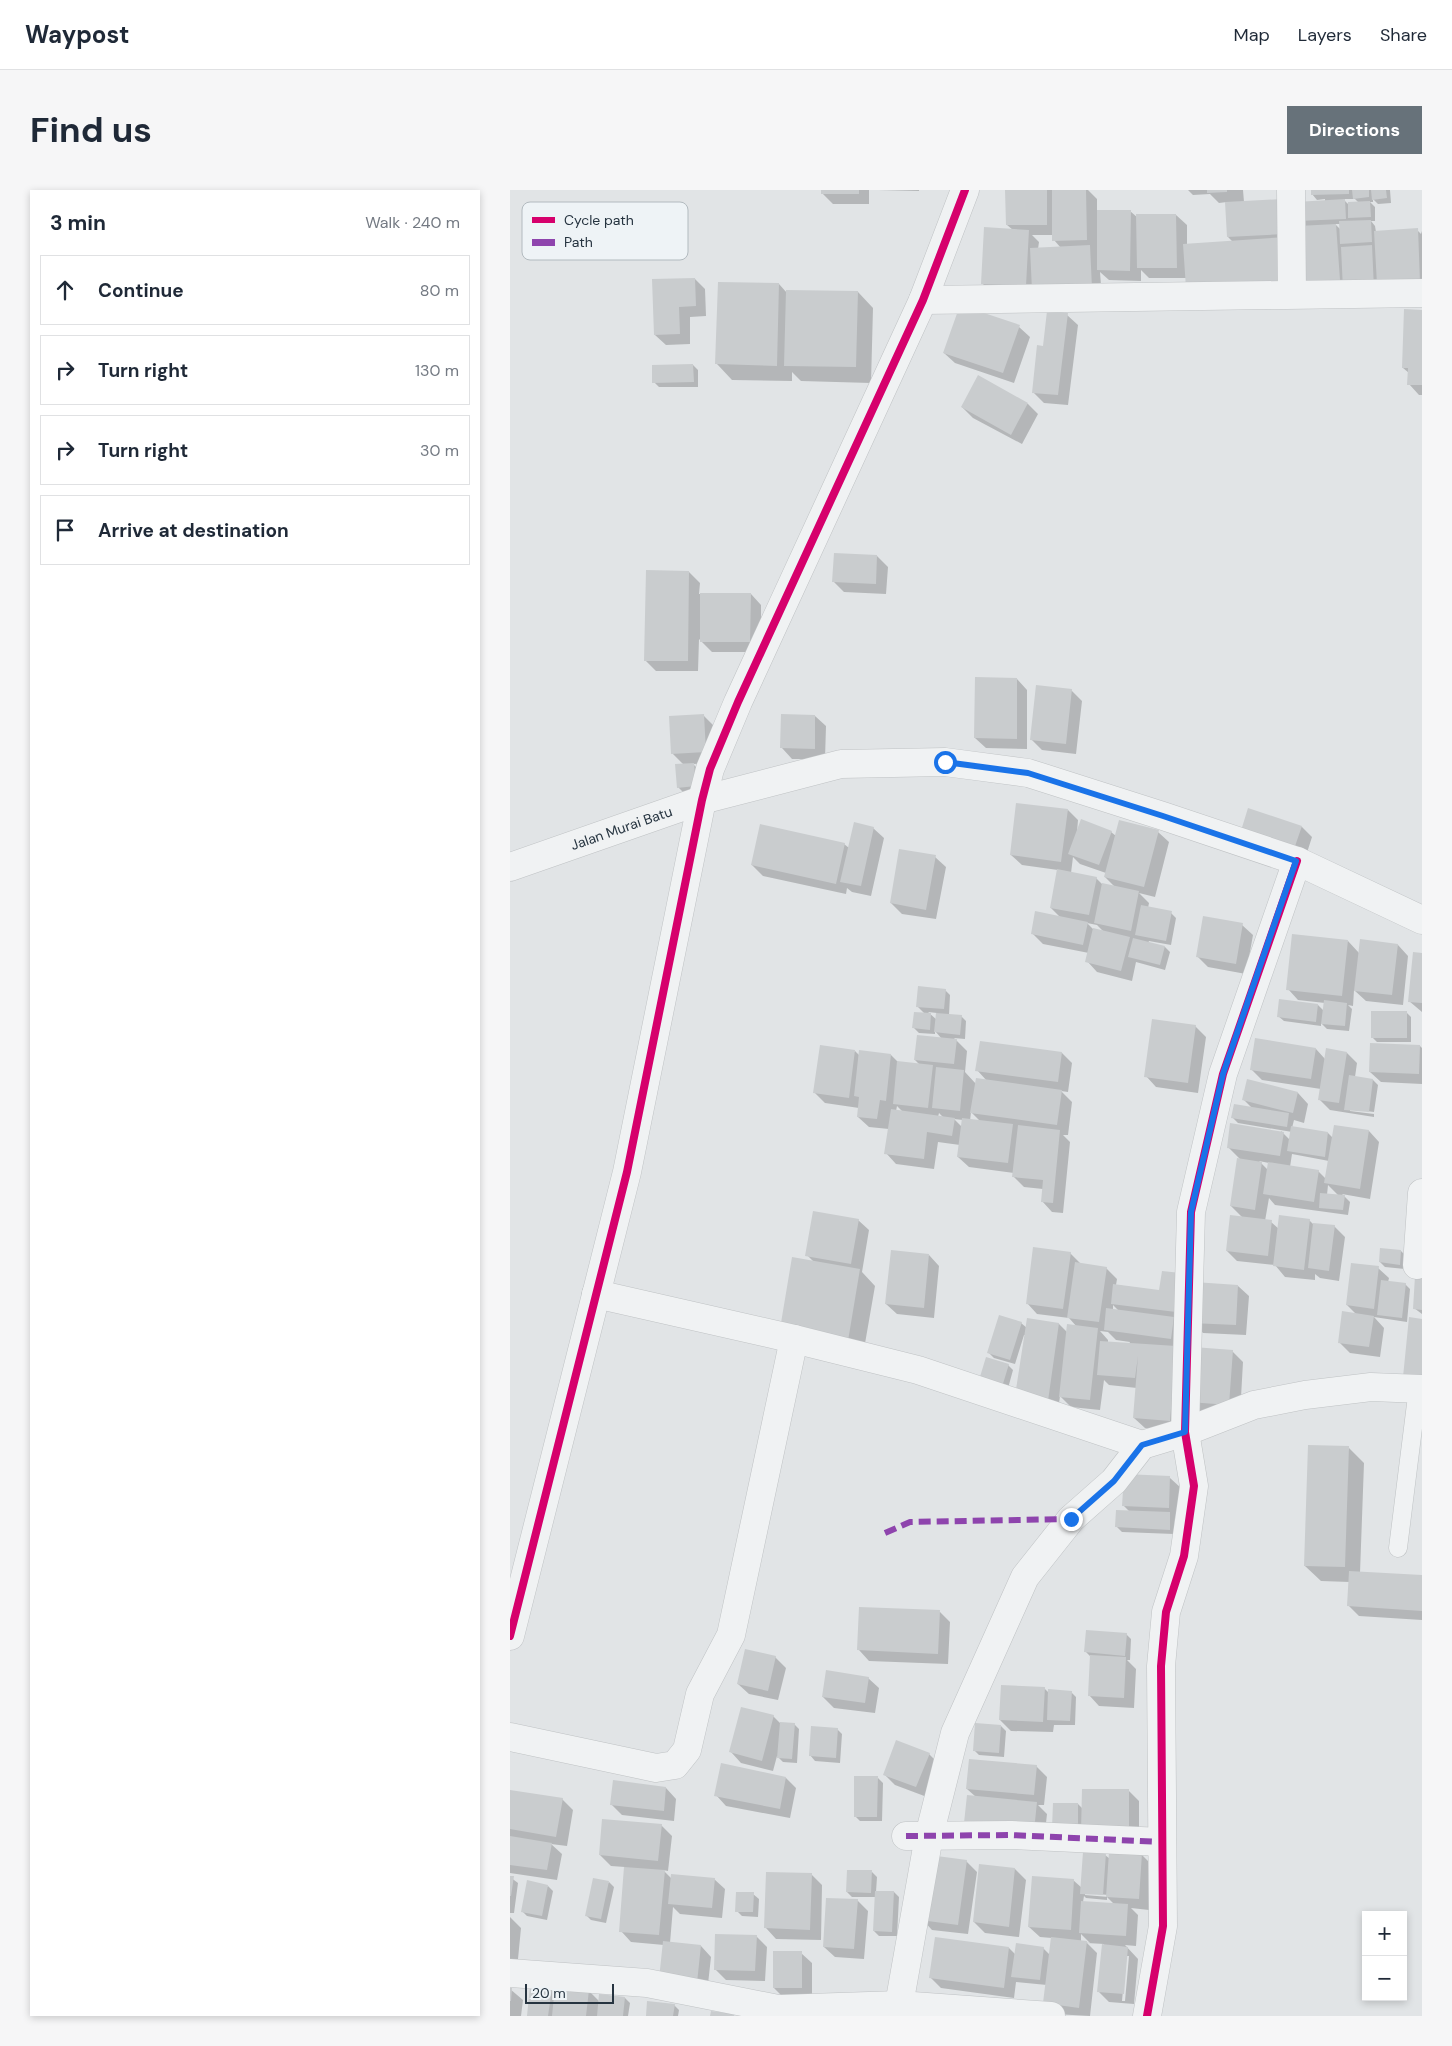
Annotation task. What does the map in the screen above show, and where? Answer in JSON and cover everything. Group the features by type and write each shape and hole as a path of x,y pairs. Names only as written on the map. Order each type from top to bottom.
{"street":[{"path":"510,1636 627,1172 702,800 710,769 738,702 923,300 966,190"},
{"path":"1291,190 1292,294"},
{"path":"923,300 1422,293"},
{"name":"Jalan Murai Batu","path":"510,867 702,800 842,764 945,762 1028,773 1163,816 1296,861 1422,920"},
{"path":"1147,2016 1163,1926 1161,1666 1166,1612 1184,1556 1194,1486 1185,1432 1191,1212 1223,1074 1296,861"},
{"path":"1417,1265 1422,1193"},
{"path":"596,1294 794,1339 918,1370 1142,1445"},
{"path":"510,1737 656,1768 675,1766 686,1750 700,1694 732,1635 794,1339"},
{"path":"899,2005 918,1836 955,1732 1025,1577 1071,1519 1114,1481 1142,1445 1185,1432 1263,1403 1371,1387 1420,1388"},
{"path":"918,1836 1011,1835 1162,1842"},
{"path":"510,1973 647,1982 777,2012 899,2005 1051,2016"}],"lane":[{"path":"1398,1548 1420,1388"}],"building":[{"path":"821,190 859,190 859,194 821,194"},
{"path":"1005,190 1047,190 1047,225 1006,225"},
{"path":"1052,190 1086,190 1087,240 1052,241"},
{"path":"1207,190 1227,190 1227,192 1207,193"},
{"path":"1311,190 1349,190 1349,194 1311,195"},
{"path":"1352,190 1369,190 1369,197 1353,199"},
{"path":"1371,190 1386,190 1387,198 1372,200"},
{"path":"1282,199 1284,234 1227,237 1225,202"},
{"path":"1345,199 1346,219 1297,221 1296,202"},
{"path":"1370,201 1371,217 1348,218 1348,202"},
{"path":"1097,210 1131,210 1130,271 1097,270"},
{"path":"1136,214 1176,214 1177,268 1137,268"},
{"path":"1371,220 1372,242 1340,244 1339,221"},
{"path":"1336,224 1340,280 1302,282 1298,226"},
{"path":"984,227 1029,230 1026,286 981,284"},
{"path":"1418,228 1420,282 1377,284 1374,231"},
{"path":"1286,237 1289,281 1186,288 1183,244"},
{"path":"1090,245 1092,288 1032,290 1030,248"},
{"path":"1372,245 1374,289 1343,290 1341,247"},
{"path":"695,278 696,306 679,307 680,334 654,335 652,279"},
{"path":"718,282 779,283 777,366 715,364"},
{"path":"786,290 858,291 856,367 784,366"},
{"path":"960,305 1020,325 1003,373 943,353"},
{"path":"1404,309 1422,310 1422,385 1407,385 1408,368 1402,368"},
{"path":"1047,311 1068,313 1058,395 1032,393 1037,345 1043,346"},
{"path":"693,364 694,382 652,383 652,365"},
{"path":"978,375 1028,403 1011,435 961,407"},
{"path":"834,553 877,555 876,584 832,582"},
{"path":"646,570 689,571 688,661 644,661"},
{"path":"700,593 751,593 750,642 700,642"},
{"path":"975,677 1017,678 1017,739 974,738"},
{"path":"1036,685 1072,689 1066,744 1030,740"},
{"path":"704,714 706,752 671,754 669,716"},
{"path":"781,714 815,715 815,749 780,748"},
{"path":"694,763 696,786 677,788 675,764"},
{"path":"1016,803 1068,809 1061,862 1010,855"},
{"path":"1248,808 1302,826 1293,852 1240,834"},
{"path":"1081,819 1112,831 1099,865 1068,854"},
{"path":"1119,820 1159,830 1144,887 1104,877"},
{"path":"854,822 874,827 861,886 840,882"},
{"path":"760,824 845,843 836,884 751,865"},
{"path":"899,849 936,855 926,910 890,903"},
{"path":"1057,869 1097,877 1089,915 1050,908"},
{"path":"1102,883 1139,891 1131,931 1094,923"},
{"path":"1141,905 1172,911 1166,941 1135,935"},
{"path":"1035,911 1088,922 1083,945 1031,934"},
{"path":"1203,916 1243,923 1236,964 1196,957"},
{"path":"1093,928 1130,937 1121,971 1085,962"},
{"path":"1292,934 1348,940 1342,996 1286,990"},
{"path":"1133,938 1165,946 1160,965 1128,957"},
{"path":"1360,939 1398,944 1392,995 1354,991"},
{"path":"1413,952 1422,953 1422,1003 1408,1002"},
{"path":"918,986 946,989 944,1009 916,1007"},
{"path":"1279,999 1318,1004 1316,1022 1277,1017"},
{"path":"1324,1000 1347,1003 1345,1026 1321,1024"},
{"path":"1371,1011 1407,1011 1407,1038 1371,1038"},
{"path":"914,1012 931,1013 930,1030 912,1028"},
{"path":"936,1013 962,1015 960,1035 934,1032"},
{"path":"1152,1019 1196,1025 1188,1083 1144,1077"},
{"path":"917,1035 957,1039 954,1064 914,1060"},
{"path":"1255,1038 1316,1048 1311,1079 1250,1070"},
{"path":"980,1041 1062,1052 1058,1082 975,1071"},
{"path":"1370,1043 1420,1045 1419,1074 1369,1072"},
{"path":"820,1045 855,1050 849,1098 813,1093"},
{"path":"1326,1048 1347,1052 1339,1103 1318,1100"},
{"path":"859,1050 891,1054 886,1101 880,1100 877,1119 857,1117 859,1097 854,1096"},
{"path":"897,1061 933,1065 928,1108 893,1104"},
{"path":"936,1067 964,1070 960,1111 932,1108"},
{"path":"1349,1075 1373,1079 1369,1112 1344,1110"},
{"path":"976,1078 1062,1090 1057,1125 970,1113"},
{"path":"1247,1079 1298,1092 1293,1113 1242,1100"},
{"path":"1234,1104 1289,1113 1287,1127 1231,1118"},
{"path":"891,1109 955,1118 952,1136 927,1132 924,1159 884,1154"},
{"path":"962,1118 1013,1124 1008,1163 957,1157"},
{"path":"1230,1123 1284,1132 1280,1156 1227,1148"},
{"path":"1018,1125 1060,1130 1053,1203 1041,1202 1043,1180 1012,1177"},
{"path":"1334,1125 1369,1130 1360,1189 1324,1183"},
{"path":"1291,1126 1328,1132 1325,1157 1287,1151"},
{"path":"1237,1158 1262,1162 1255,1210 1230,1206"},
{"path":"1268,1162 1319,1170 1314,1202 1263,1194"},
{"path":"1320,1193 1345,1195 1343,1210 1319,1208"},
{"path":"813,1211 859,1219 851,1264 805,1256"},
{"path":"1230,1215 1272,1220 1268,1256 1226,1251"},
{"path":"1279,1215 1310,1219 1304,1270 1273,1266"},
{"path":"1313,1223 1335,1225 1329,1271 1308,1268"},
{"path":"1033,1247 1071,1252 1063,1309 1026,1304"},
{"path":"1380,1248 1401,1250 1400,1265 1379,1262"},
{"path":"891,1250 929,1254 924,1308 885,1304"},
{"path":"792,1257 860,1269 848,1341 780,1329"},
{"path":"1075,1262 1107,1267 1099,1322 1067,1318"},
{"path":"1351,1263 1379,1266 1374,1309 1346,1305"},
{"path":"1162,1271 1181,1273 1176,1312 1111,1304 1113,1284 1159,1290"},
{"path":"1415,1276 1422,1277 1422,1310 1413,1309"},
{"path":"1381,1280 1406,1283 1402,1318 1377,1315"},
{"path":"1194,1282 1238,1285 1236,1325 1191,1323"},
{"path":"1106,1308 1174,1317 1171,1339 1104,1330"},
{"path":"1342,1311 1374,1316 1369,1347 1338,1343"},
{"path":"999,1315 1022,1322 1010,1360 987,1353"},
{"path":"1409,1317 1422,1319 1422,1379 1403,1377"},
{"path":"1027,1318 1059,1323 1048,1401 1015,1396"},
{"path":"1067,1324 1098,1328 1090,1400 1059,1397"},
{"path":"1100,1341 1176,1346 1170,1421 1133,1418 1138,1356 1135,1378 1097,1375"},
{"path":"1193,1347 1233,1350 1229,1405 1189,1402"},
{"path":"986,1357 1009,1364 1002,1387 979,1380"},
{"path":"1308,1445 1349,1446 1345,1567 1304,1566"},
{"path":"1124,1474 1170,1476 1169,1508 1122,1506"},
{"path":"1116,1510 1170,1512 1170,1530 1115,1527"},
{"path":"1349,1571 1422,1575 1422,1611 1347,1606"},
{"path":"859,1607 940,1610 938,1654 857,1650"},
{"path":"1086,1630 1127,1633 1125,1656 1084,1652"},
{"path":"745,1649 776,1656 768,1691 737,1684"},
{"path":"1090,1655 1126,1657 1124,1698 1088,1696"},
{"path":"826,1670 869,1677 865,1703 822,1697"},
{"path":"1001,1685 1045,1687 1043,1722 999,1720"},
{"path":"1048,1689 1072,1691 1070,1721 1047,1720"},
{"path":"741,1707 774,1715 762,1761 729,1752"},
{"path":"780,1722 795,1723 792,1759 777,1758"},
{"path":"975,1723 1001,1725 999,1753 973,1751"},
{"path":"811,1726 838,1728 836,1758 809,1756"},
{"path":"896,1740 930,1753 916,1787 883,1775"},
{"path":"969,1759 1037,1765 1034,1795 966,1789"},
{"path":"721,1763 786,1777 780,1809 714,1796"},
{"path":"854,1776 878,1776 877,1817 854,1817"},
{"path":"613,1780 666,1787 664,1811 610,1805"},
{"path":"1082,1789 1129,1789 1129,1831 1081,1831"},
{"path":"510,1790 563,1798 556,1837 510,1829"},
{"path":"967,1795 1037,1802 1034,1831 964,1823"},
{"path":"1053,1803 1078,1803 1078,1828 1052,1828"},
{"path":"602,1819 662,1824 658,1861 599,1855"},
{"path":"510,1836 552,1843 547,1870 510,1865"},
{"path":"1083,1852 1106,1853 1103,1895 1080,1894"},
{"path":"1109,1852 1142,1853 1139,1899 1106,1897"},
{"path":"929,1855 967,1860 958,1925 920,1920"},
{"path":"979,1864 1015,1868 1009,1927 973,1922"},
{"path":"624,1867 665,1870 659,1935 619,1932"},
{"path":"847,1870 872,1870 871,1893 846,1892"},
{"path":"766,1872 812,1873 810,1930 764,1928"},
{"path":"671,1874 715,1878 712,1908 668,1904"},
{"path":"510,1876 514,1876 511,1896 510,1896"},
{"path":"1032,1876 1074,1879 1071,1930 1028,1927"},
{"path":"593,1878 609,1881 601,1919 585,1916"},
{"path":"527,1880 548,1885 542,1916 521,1912"},
{"path":"875,1891 894,1891 892,1932 873,1931"},
{"path":"736,1892 754,1892 753,1912 735,1912"},
{"path":"826,1898 858,1899 854,1949 823,1947"},
{"path":"1081,1901 1128,1904 1126,1936 1079,1933"},
{"path":"715,1934 757,1935 755,1971 714,1970"},
{"path":"935,1937 1009,1947 1004,1988 929,1978"},
{"path":"1051,1937 1087,1941 1079,2008 1043,2003"},
{"path":"663,1941 701,1945 697,1983 659,1979"},
{"path":"1016,1943 1044,1947 1040,1980 1011,1977"},
{"path":"1102,1944 1128,1947 1124,1994 1097,1992"},
{"path":"773,1951 802,1951 802,1988 773,1988"},
{"path":"530,1985 552,1988 548,2016 527,2016"},
{"path":"555,1986 589,1990 586,2016 552,2016"},
{"path":"510,1988 512,1988 511,2001 510,2001"},
{"path":"599,1994 625,1997 623,2016 597,2016"},
{"path":"647,2001 675,2004 673,2016 646,2016"},
{"path":"711,2011 735,2014 734,2016 710,2016"}],"marked path":[{"path":"885,1533 910,1522 1071,1519"},
{"path":"906,1836 1011,1835 1162,1842"}],"cycle path":[{"path":"510,1636 627,1172 702,800 710,769 738,702 923,300 965,190"},
{"path":"1147,2016 1163,1926 1161,1666 1166,1612 1184,1556 1194,1486 1185,1432 1191,1212 1223,1074 1297,861"}],"route":[{"path":"945,762 1028,773 1296,861 1223,1074 1191,1212 1185,1432 1142,1445 1114,1481 1071,1519"}]}
